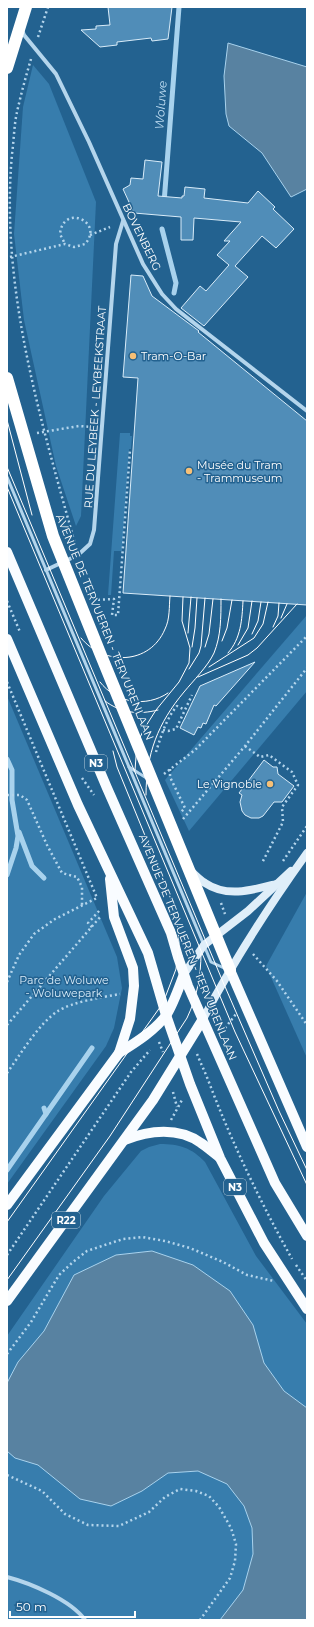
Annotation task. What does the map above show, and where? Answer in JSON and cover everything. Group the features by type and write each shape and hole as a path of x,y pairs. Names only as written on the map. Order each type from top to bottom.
{"highway":[{"path":"7,68 26,7"},
{"name":"AVENUE DE TERVUEREN - TERVURENLAAN","path":"7,378 53,536 230,970"}],"main road":[{"name":"AVENUE DE TERVUEREN - TERVURENLAAN","path":"7,552 104,781 171,933 184,974 202,1019 275,1183 307,1236"},
{"name":"N3","path":"7,639 76,799 148,953 166,1015 180,1056 220,1158 264,1243 307,1309"},
{"path":"7,1205 119,1053 130,1019 134,986 133,968 114,917 109,869"},
{"path":"230,970 307,1147"},
{"path":"119,1053 153,1029 166,1015 184,974"},
{"name":"R22","path":"7,1300 153,1100 202,1019"},
{"path":"125,1140 134,1136 154,1132 174,1133 192,1137 201,1142 220,1158"}],"street":[{"name":"BOVENBERG","path":"20,24 24,34 56,74 89,142 143,264 162,294 176,309 307,411"},
{"name":"RUE DU LEYBEEK - LEYBEEKSTRAAT","path":"46,570 78,555 90,544 94,530 116,244 123,221"},
{"path":"202,1019 230,970 307,852"},
{"path":"184,974 204,945 248,912 299,864"},
{"path":"190,870 206,884 233,891 251,891 277,884"},
{"path":"7,1577 41,1590 67,1604 85,1620"}],"lane":[{"path":"7,478 211,962 230,970"},
{"path":"129,767 154,782"}],"path":[{"path":"48,7 16,113 10,178 8,248 18,318 26,359 78,555"},
{"path":"65,244 60,234 61,228 65,221 70,218 82,219 88,224 90,235"},
{"path":"10,256 65,244 79,247 84,244 90,235 123,221"},
{"path":"23,436 79,426 103,427"},
{"path":"88,600 114,599 112,615 118,615 123,580 130,450"},
{"path":"7,601 22,637"},
{"path":"159,769 162,775 195,750 307,636"},
{"path":"206,792 307,668"},
{"path":"7,682 104,914 93,928 88,923"},
{"path":"163,730 168,731 176,729 192,695"},
{"path":"152,749 155,756 163,730 170,715 177,706 185,710"},
{"path":"245,746 260,758 269,755 292,772 298,785 282,807 283,822 262,864"},
{"path":"170,769 170,777 185,808"},
{"path":"80,774 97,798"},
{"path":"7,795 20,795 27,800 47,845 62,873 78,877 82,887 82,906"},
{"path":"176,811 182,825"},
{"path":"280,865 307,826"},
{"path":"7,982 19,955 34,934 54,919 97,898"},
{"path":"7,1025 36,989 71,951"},
{"path":"252,952 277,981 307,1025"},
{"path":"7,1073 36,1032 58,1011 83,1002 125,993"},
{"path":"201,1063 227,1024 244,1003"},
{"path":"192,1037 220,1110 264,1209 293,1260 307,1281"},
{"path":"7,1255 131,1072 159,1042"},
{"path":"7,1354 31,1322 60,1275 73,1262 87,1251 123,1239 142,1237 166,1241 190,1248 223,1262 247,1275 292,1286"},
{"path":"7,1476 42,1491 65,1514 88,1525 119,1526 149,1512 165,1497 180,1489 196,1491 209,1496 219,1507 231,1528 236,1544 235,1561 230,1578 200,1620"}],"green space":[{"path":"33,65 49,84 96,202 81,516 76,526 56,466 24,320 14,234 23,107"},
{"path":"120,433 130,433 130,436 132,436 131,449 129,449 122,551 114,551 111,595 108,595"},
{"path":"307,615 307,691 189,831 165,780"},
{"name":"Parc de Woluwe - Woluwepark","path":"7,696 117,957 122,988 114,1028 106,1046 7,1184"},
{"path":"307,892 307,1058 266,966"},
{"path":"160,1144 179,1146 190,1150 205,1162 256,1256 307,1324 307,1620 7,1620 7,1336 104,1196 141,1151"}],"shaded area":[{"path":"228,43 307,67 307,189 291,197 262,153 229,126 226,114 224,76"},
{"path":"152,1251 193,1265 230,1291 253,1325 264,1363 284,1391 307,1408 307,1620 220,1620 243,1590 253,1554 252,1528 244,1506 227,1484 198,1471 168,1473 142,1491 111,1506 80,1499 38,1465 15,1458 7,1451 7,1383 18,1362 44,1331 74,1275 116,1255"}],"building":[{"path":"108,7 172,7 168,39 152,41 151,38 117,42 117,45 100,47 81,30 96,29 96,26 110,25"},
{"path":"145,160 162,162 158,196 182,198 182,196 184,196 185,187 205,189 204,198 248,203 258,191 275,207 273,209 294,229 276,248 262,236 235,266 248,277 204,326 181,308 200,286 206,291 229,265 217,255 230,241 224,241 241,222 194,218 193,240 181,240 181,217 134,213 123,189 130,185 131,178 143,179"},
{"path":"131,275 143,276 152,296 199,331 198,332 307,421 307,605 123,593 138,378 123,377"},
{"path":"255,662 216,706 214,705 206,724 203,723 201,728 198,727 194,735 180,728 200,686"},
{"path":"264,760 273,767 277,767 278,774 294,786 282,802 274,802 263,816 259,818 251,818 245,815 242,811 240,802 242,795 239,793"}],"waterway":[{"name":"Woluwe","path":"164,203 179,7"},
{"name":"Woluwe","path":"162,229 176,283 174,293"},
{"name":"Woluwe","path":"7,759 12,770 12,800 18,836 16,848 7,875"},
{"name":"Woluwe","path":"19,832 32,866 44,878"},
{"path":"46,1114 92,1048"},
{"name":"Woluwe","path":"7,1170 46,1114 44,1108"}],"tram line":[{"path":"7,420 32,515"},
{"path":"7,467 223,982 279,1111 307,1170"},
{"path":"7,487 235,1032 307,1185"},
{"path":"81,638 91,647 114,657 126,658 149,650 158,641 167,625 170,596"},
{"path":"135,770 137,744 144,729 156,710 179,682 189,663 190,648 182,621 183,597"},
{"path":"188,633 191,597"},
{"path":"192,647 197,598"},
{"path":"189,669 199,653 201,646 205,598"},
{"path":"205,647 209,634 213,599"},
{"path":"146,795 148,766 155,740 161,727 167,715 214,653 221,620 221,599"},
{"path":"222,641 227,628 232,600"},
{"path":"228,653 238,635 243,601"},
{"path":"238,645 248,628 252,601"},
{"path":"252,634 258,621 261,602"},
{"path":"209,667 254,638 263,624 268,602"},
{"path":"273,627 278,616 279,603"},
{"path":"281,618 287,604"},
{"path":"198,677 248,655 257,648 297,604"},
{"path":"100,682 114,695 132,701 150,701 168,693"},
{"path":"105,701 117,708 130,712 137,713 158,710"},
{"path":"7,1222 163,1003 176,969 179,943 173,904 117,767 113,751"},
{"path":"7,1280 110,1136 187,1018 198,986 201,953"}],"place":[{"name":"Tram-O-Bar","path":"133,356"},
{"name":"Musée du Tram - Trammuseum","path":"189,471"},
{"name":"Le Vignoble","path":"270,784"}]}
